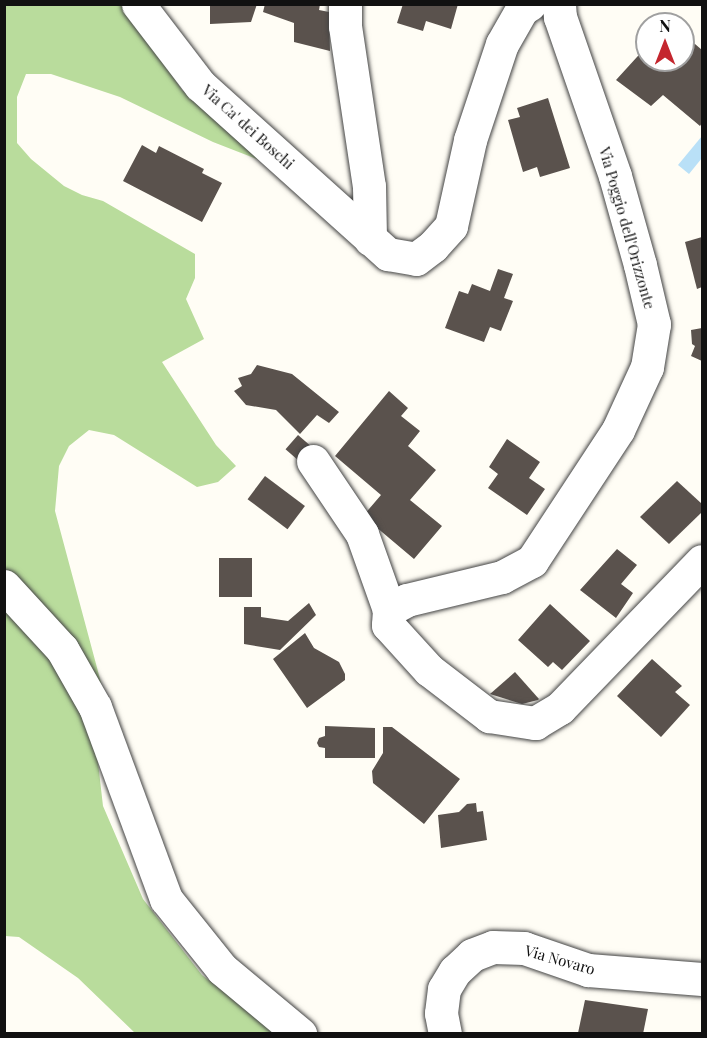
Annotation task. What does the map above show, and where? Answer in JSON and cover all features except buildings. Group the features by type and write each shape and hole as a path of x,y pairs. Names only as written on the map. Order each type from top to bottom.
{"street":[{"name":"Via Ca' dei Boschi","path":"138,4 200,85 370,239"},
{"path":"345,4 345,26 369,186 370,239 388,254 416,259 433,246 451,226 470,140 502,44 522,9 530,4"},
{"name":"Via Poggio dell'Orizzonte","path":"389,610 407,600 502,577 532,561 618,430 648,367 654,324 640,265 615,176 560,17 559,4"},
{"path":"313,460 362,534 389,610 388,625 429,670 489,716 535,723 560,708 702,561"},
{"path":"4,586 62,649 95,707 166,899 222,969 300,1034"},
{"name":"Via Novaro","path":"445,1034 441,1013 444,989 455,971 472,955 493,947 524,948 588,970 702,979"}],"green space":[{"path":"4,5 125,5 182,90 272,165 213,142 120,97 51,74 26,74 17,97 17,143 31,159 64,186 82,195 103,201 195,254 195,278 186,299 204,339 162,362 216,445 236,466 218,482 197,487 114,435 89,430 69,446 59,466 55,511 107,705 96,745 103,806 143,899 202,975 265,1023 272,1033 135,1033 78,978 19,937 5,936"}],"water":[{"path":"702,136 702,158 689,174 678,165"}]}
